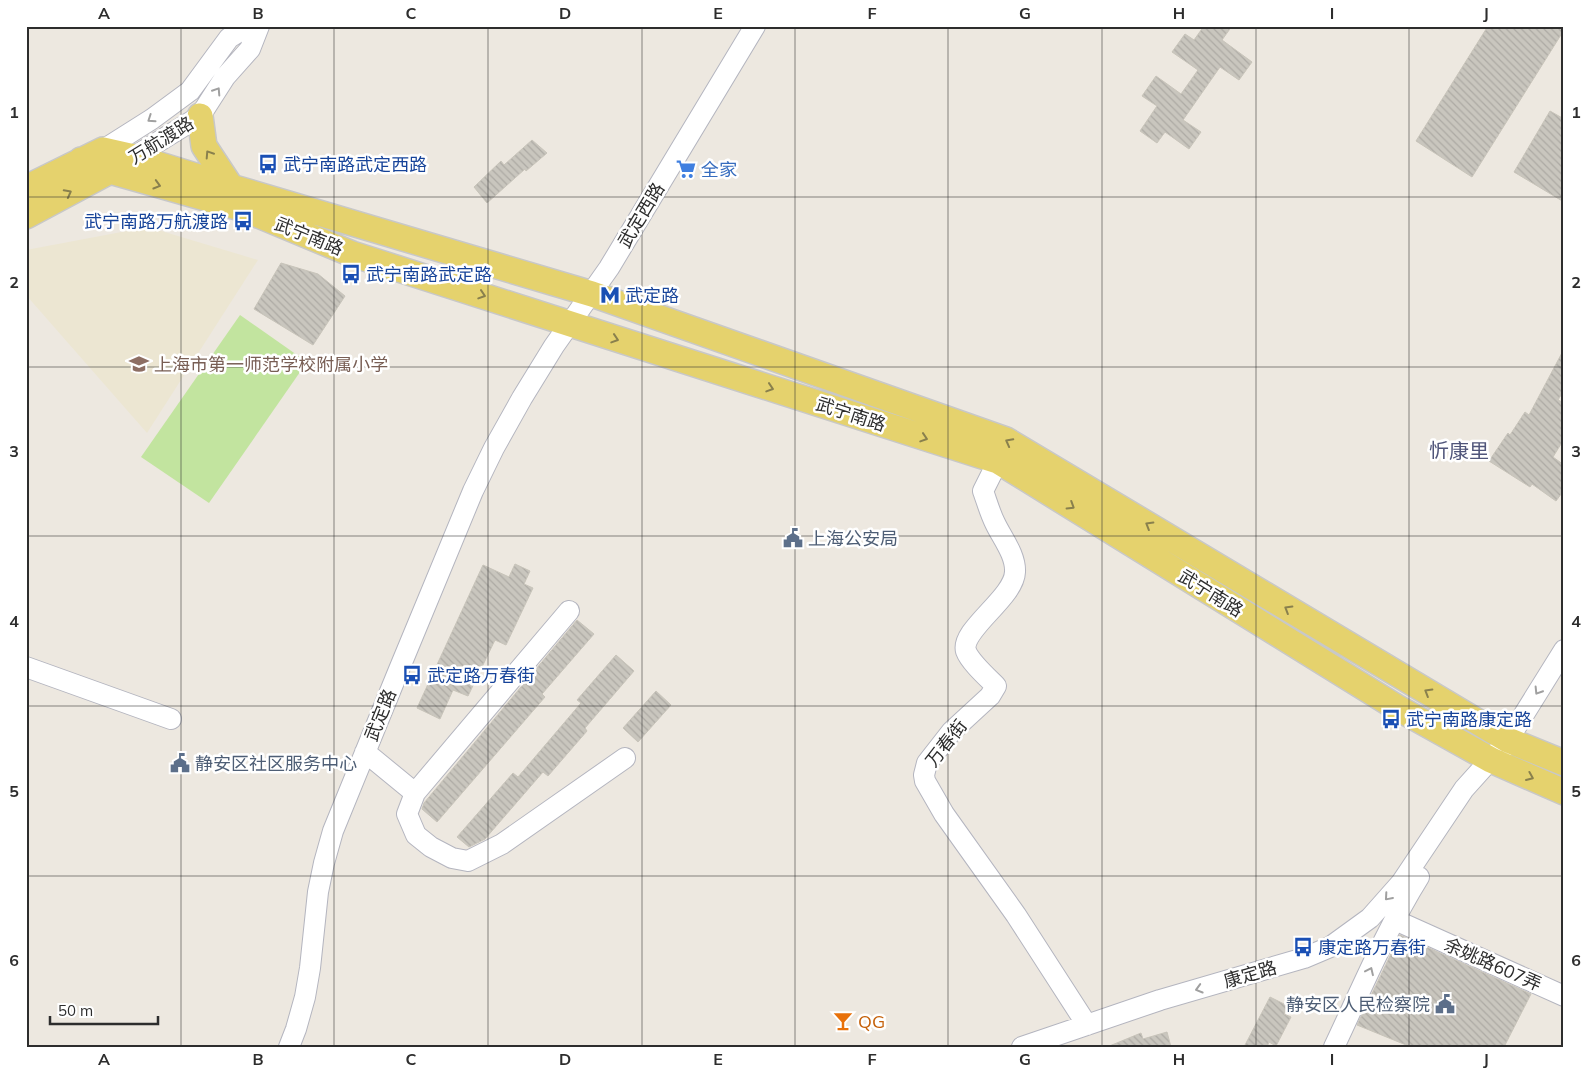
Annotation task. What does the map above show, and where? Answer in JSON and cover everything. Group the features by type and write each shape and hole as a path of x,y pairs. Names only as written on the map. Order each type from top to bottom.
{"main road":[{"path":"200,116 204,146 231,187"},
{"name":"武宁南路","path":"98,160 134,157 592,294 1006,440 1508,740 1564,763"},
{"name":"武宁南路","path":"98,160 244,209 352,254 998,461 1396,707 1494,762 1564,792"},
{"name":"万航渡路","path":"26,188 98,160"},
{"name":"万航渡路","path":"26,216 98,160"}],"street":[{"name":"万航渡路","path":"98,160 190,91 229,38 248,26"},
{"name":"万航渡路","path":"134,157 200,116 225,78 250,49 259,26"},
{"name":"武定西路","path":"569,324 592,294 624,244 755,26"},
{"name":"武定路","path":"289,1047 305,997 318,892 333,831 473,491 522,398 569,324"},
{"name":"万春街","path":"998,461 983,491 992,518 1014,561 1014,579 1006,592 970,634 966,646 969,657 996,686 990,696 952,730 927,763 924,775 929,789 944,814 1016,914 1087,1025"},
{"path":"569,611 415,793 407,814 416,835 431,847 452,858 468,861 502,844 625,758"},
{"name":"康定路","path":"1334,1047 1407,897 1564,650"},
{"path":"26,667 171,719"},
{"path":"365,752 415,793"},
{"name":"康定路","path":"1022,1047 1160,1000 1304,958 1330,947 1370,918 1402,883 1464,788 1494,762"},
{"name":"余姚路607弄","path":"1395,920 1564,996"}],"shaded area":[{"name":"上海市第一师范学校附属小学","path":"148,227 258,260 147,433 26,295 26,250"}],"green space":[{"path":"240,315 307,362 209,503 141,457"}],"building":[{"path":"1204,26 1232,26 1222,40 1252,62 1239,80 1220,67 1183,120 1201,132 1189,149 1165,132 1157,143 1140,131 1157,106 1142,96 1156,76 1181,94 1198,70 1172,52 1185,34 1194,40"},
{"path":"1488,26 1564,26 1564,30 1472,177 1416,141"},
{"path":"1550,111 1564,119 1564,202 1514,172"},
{"path":"532,140 547,153 526,171 525,169 487,203 474,187 501,161 504,165"},
{"path":"281,263 318,274 345,296 313,345 254,309"},
{"path":"1564,349 1564,390 1558,400 1564,403 1564,439 1553,457 1564,465 1564,490 1556,501 1532,484 1530,487 1489,461 1508,433 1510,435 1525,412 1529,415"},
{"path":"515,564 530,571 524,584 533,588 506,645 495,640 468,696 453,690 440,719 417,708 483,565 509,577"},
{"path":"577,620 594,634 542,694 545,697 437,822 422,809 424,803"},
{"path":"616,655 634,671 585,728 587,731 548,776 543,772 485,839 469,847 457,837 513,773 518,777 581,703 577,700"},
{"path":"656,691 671,705 638,742 623,728"},
{"name":"静安区人民检察院","path":"1400,935 1531,994 1504,1047 1411,1047 1357,1025"},
{"path":"1270,997 1288,1006 1284,1014 1291,1017 1276,1046 1269,1042 1267,1047 1244,1047"},
{"path":"1167,1032 1171,1047 1107,1047 1141,1033 1143,1039"}],"place":[{"name":"武宁南路武定西路","path":"268,164"},
{"name":"全家","path":"686,169"},
{"name":"武宁南路万航渡路","path":"243,221"},
{"name":"武宁南路武定路","path":"351,274"},
{"name":"武定路","path":"610,295"},
{"name":"上海市第一师范学校附属小学","path":"139,364"},
{"name":"上海公安局","path":"793,538"},
{"name":"武定路万春街","path":"412,675"},
{"name":"武宁南路康定路","path":"1391,719"},
{"name":"静安区社区服务中心","path":"180,763"},
{"name":"康定路万春街","path":"1303,947"},
{"name":"静安区人民检察院","path":"1445,1004"},
{"name":"QG","path":"843,1021"}],"district":[{"name":"忻康里","path":"1459,450"}]}
